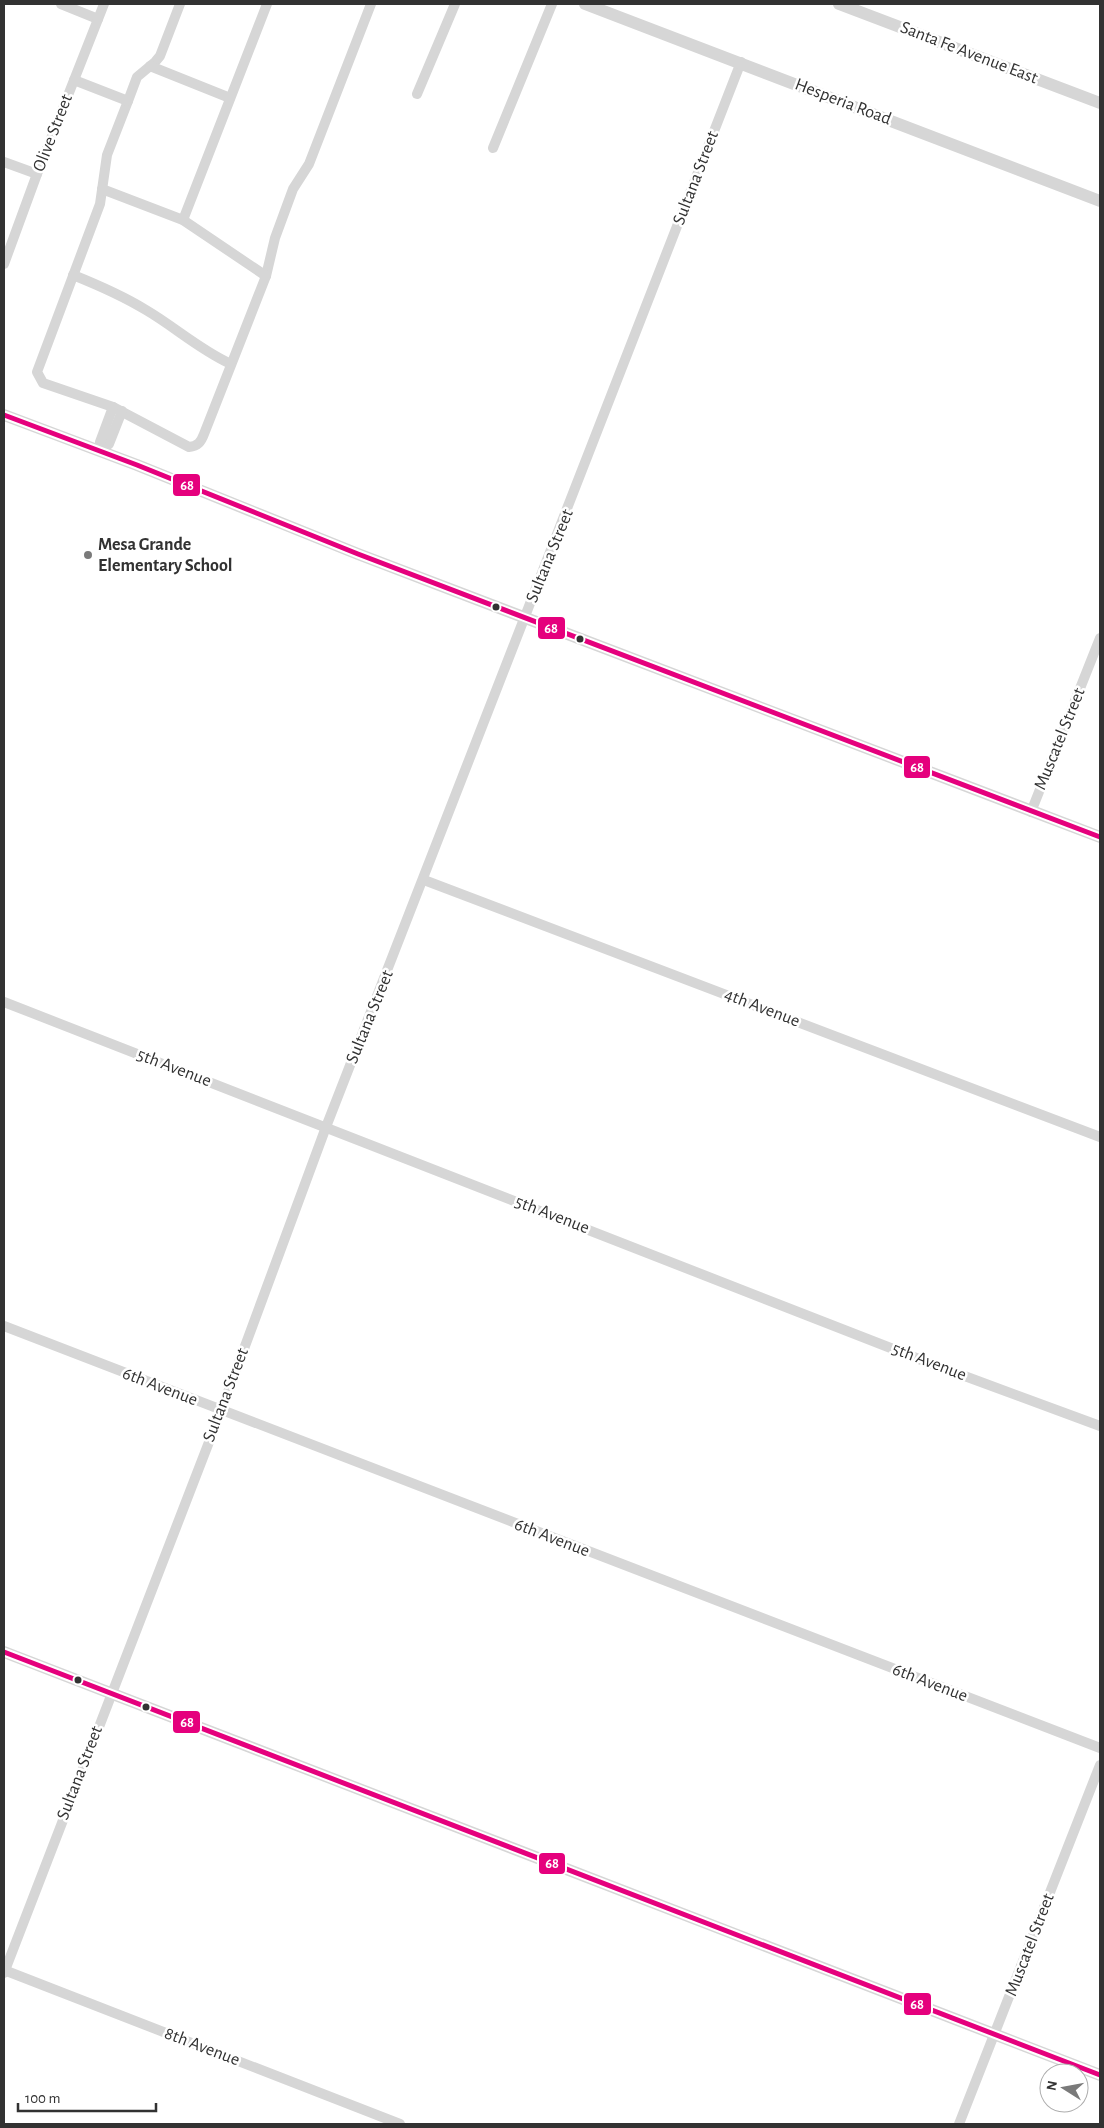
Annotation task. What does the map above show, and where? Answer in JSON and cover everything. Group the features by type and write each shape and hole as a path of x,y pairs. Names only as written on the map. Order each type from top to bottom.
{"street":[{"path":"61,4 98,19"},
{"name":"Olive Street","path":"4,264 37,174 104,4"},
{"path":"180,4 160,56 137,77 128,100 108,155 100,204 37,372 43,383 118,409 189,447 195,447 200,443 204,434 266,276 275,238 293,189 309,164 371,4"},
{"path":"183,220 267,4"},
{"path":"417,94 456,4"},
{"path":"493,148 552,4"},
{"name":"Hesperia Road","path":"585,4 1100,201"},
{"name":"Santa Fe Avenue East","path":"839,4 1100,103"},
{"name":"Sultana Street","path":"4,1971 110,1693 221,1411 326,1127 424,880 740,62"},
{"path":"150,66 230,98"},
{"path":"74,80 128,100"},
{"path":"4,162 37,174"},
{"path":"102,189 183,220 266,276"},
{"path":"73,275 111,291 147,310 206,351 231,364"},
{"path":"100,451 109,444 118,409"},
{"path":"4,415 525,618 1100,838"},
{"name":"Muscatel Street","path":"1031,812 1100,638"},
{"name":"4th Avenue","path":"424,880 1100,1137"},
{"name":"5th Avenue","path":"4,1002 924,1361 1100,1426"},
{"name":"6th Avenue","path":"4,1326 1100,1748"},
{"path":"4,1652 1100,2075"},
{"name":"Muscatel Street","path":"959,2124 1100,1765"},
{"name":"8th Avenue","path":"4,1971 400,2124"}],"transit line":[{"name":"68","path":"4,415 137,465 358,554 1100,837"},
{"name":"68","path":"4,1652 1100,2075"}],"place":[{"name":"Mesa Grande Elementary School","path":"88,555"}]}
